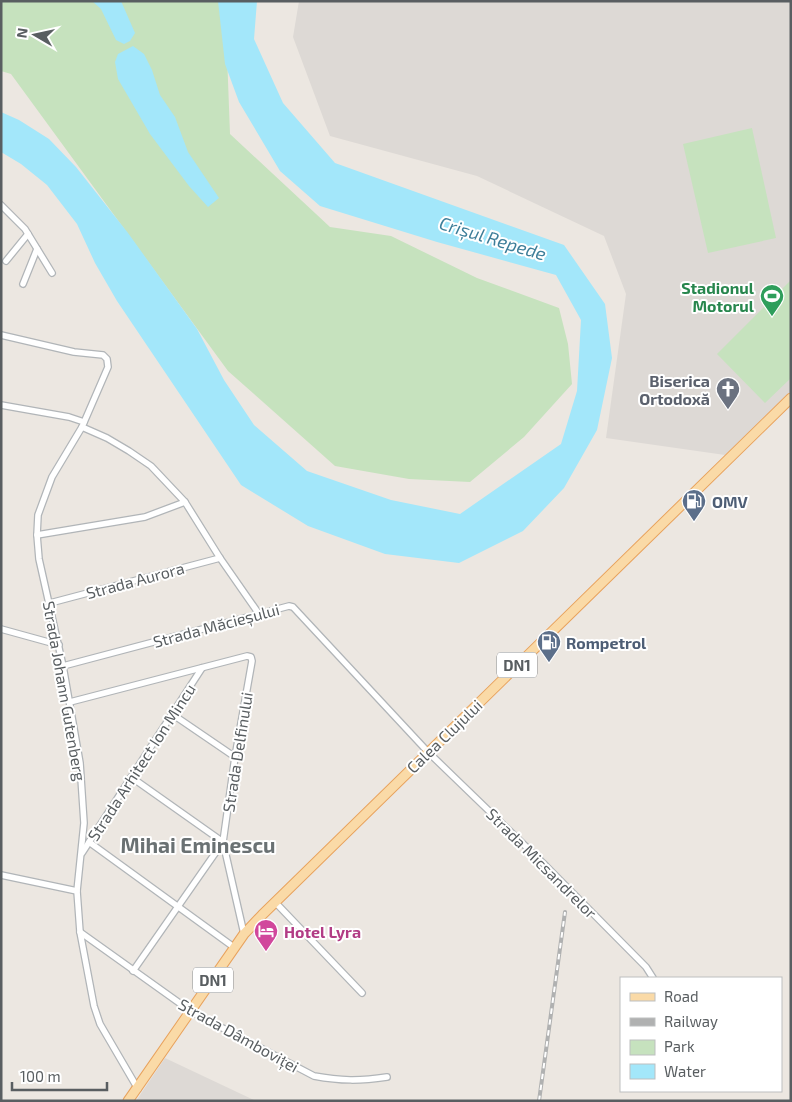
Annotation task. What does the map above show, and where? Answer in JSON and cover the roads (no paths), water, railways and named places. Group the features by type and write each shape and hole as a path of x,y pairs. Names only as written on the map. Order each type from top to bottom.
{"main road":[{"name":"Calea Clujului","path":"128,1101 192,1012 244,934 791,398"}],"street":[{"path":"1,205 28,234 52,273"},
{"path":"6,260 28,234"},
{"path":"23,284 37,249"},
{"name":"Strada Johann Gutenberg","path":"1,334 107,358 108,367 83,425 52,477 38,515 38,559 64,666 80,762 84,823 77,891 80,932 94,1006 100,1024 138,1089"},
{"path":"1,405 69,417 130,451 150,466 185,502 220,558 259,614"},
{"path":"37,535 145,517 185,502"},
{"name":"Strada Aurora","path":"50,603 220,558"},
{"name":"Strada Măcieșului","path":"64,666 289,606 293,607 428,752"},
{"path":"1,629 59,645"},
{"name":"Strada Delfinului","path":"202,668 247,656 251,657 252,661 235,757 223,842 244,934"},
{"path":"70,702 202,668"},
{"name":"Strada Arhitect Ion Mincu","path":"80,856 202,668"},
{"path":"172,714 235,757"},
{"name":"Strada Micsandrelor","path":"428,752 566,886 646,967 652,977"},
{"path":"131,777 223,842 133,971"},
{"path":"89,842 235,948"},
{"path":"1,875 77,891"},
{"path":"275,902 362,993"},
{"name":"Strada Dâmboviței","path":"80,932 192,1012 314,1076 360,1081 387,1077"}],"water":[{"path":"92,1 121,1 135,33 130,41 124,44 116,40 101,9"},
{"name":"Crișul Repede","path":"218,1 257,1 254,39 283,103 335,163 564,245 605,304 612,358 597,430 564,488 523,531 459,563 385,554 308,526 241,485 117,301 95,263 77,224 47,185 21,164 1,152 1,112 19,120 49,139 76,167 128,233 197,329 224,380 254,425 307,471 391,500 460,514 561,444 577,391 581,320 556,275 437,242 320,206 280,171 239,102 225,64"},
{"path":"133,46 144,54 152,70 160,95 175,117 188,152 219,198 208,207 189,186 150,134 118,79 115,62 118,54"}],"railway":[{"path":"539,1101 565,912"}],"place":[{"name":"Stadionul Motorul","path":"772,317"},
{"name":"Biserica Ortodoxă","path":"728,410"},
{"name":"OMV","path":"694,522"},
{"name":"Rompetrol","path":"549,663"},
{"name":"Hotel Lyra","path":"266,952"}],"district":[{"name":"Mihai Eminescu","path":"198,844"}]}
